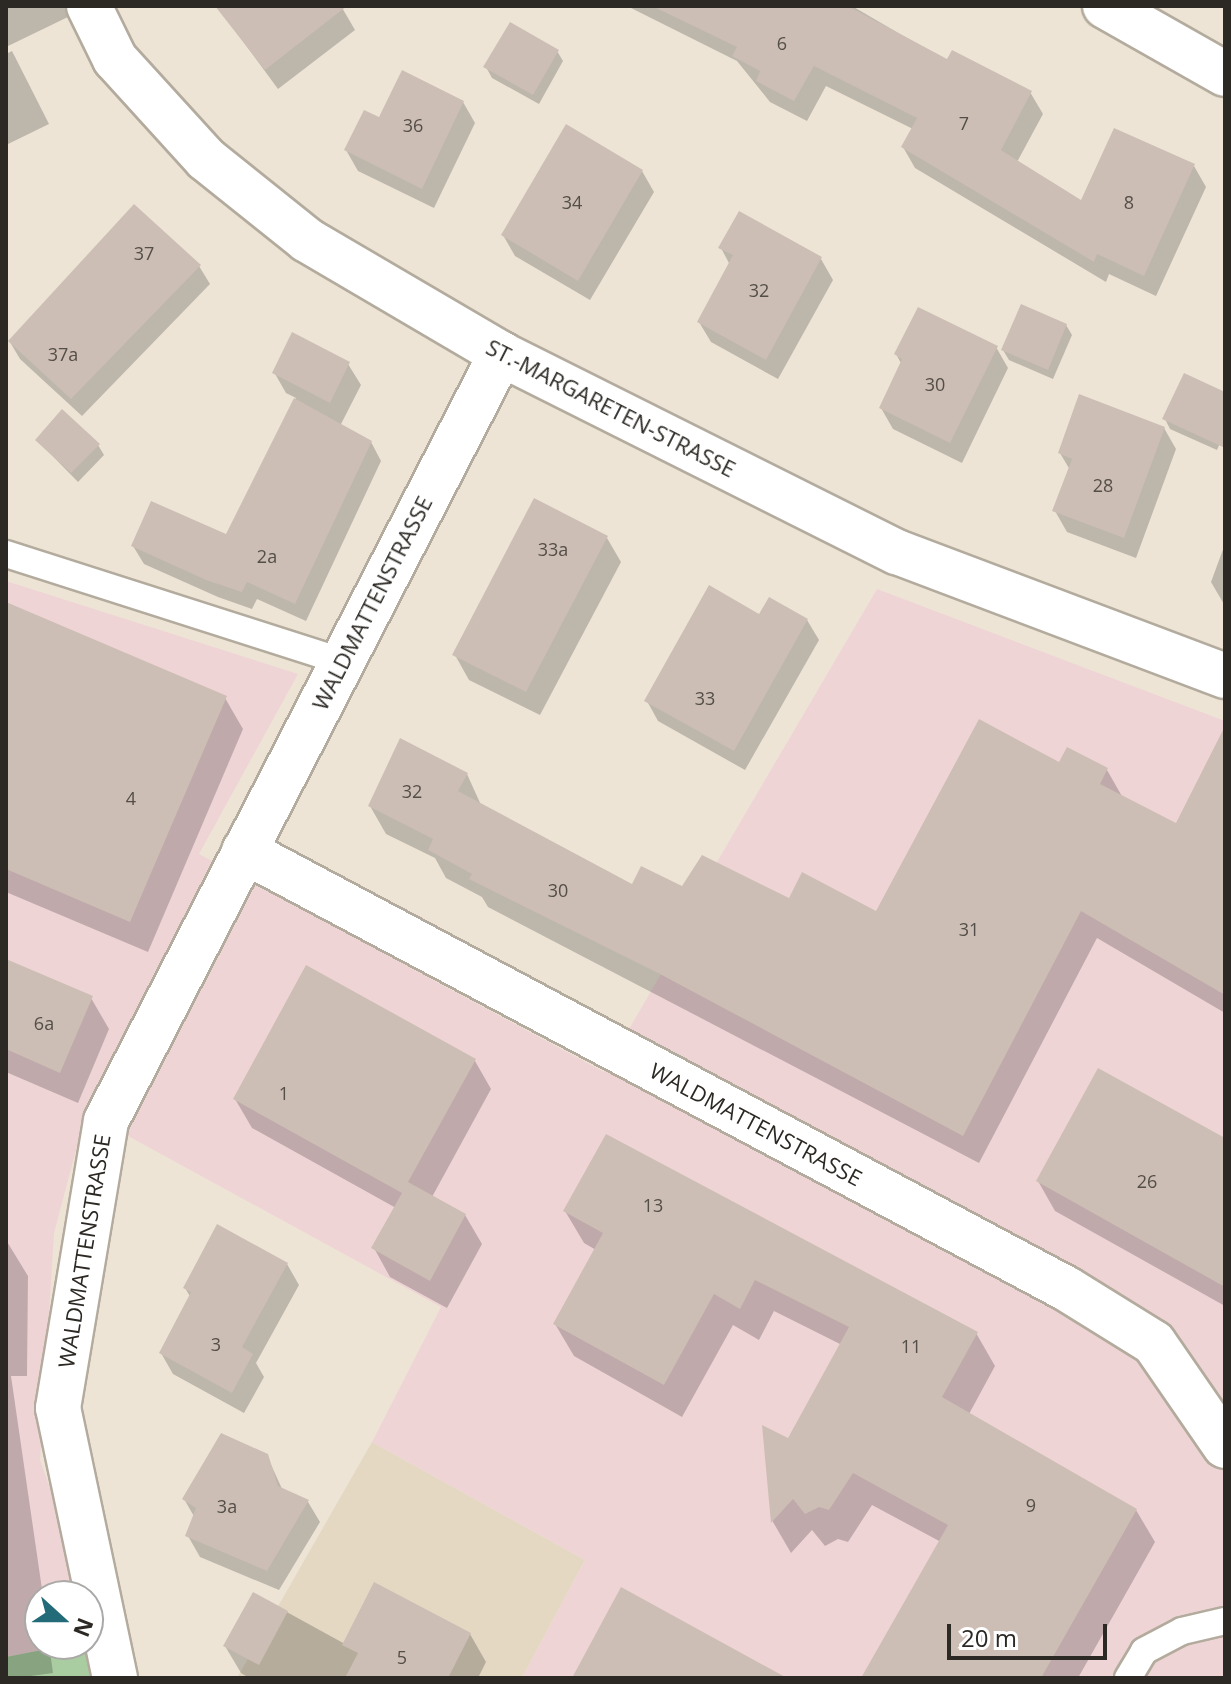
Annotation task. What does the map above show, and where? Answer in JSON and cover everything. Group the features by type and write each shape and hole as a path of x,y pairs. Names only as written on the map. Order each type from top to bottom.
{"street":[{"name":"ST.-MARGARETEN-STRASSE","path":"89,6 115,59 206,159 307,240 501,354 897,552 1225,676"},
{"path":"1105,6 1225,74"},
{"name":"WALDMATTENSTRASSE","path":"115,1678 58,1408 106,1121 501,354"},
{"name":"WALDMATTENSTRASSE","path":"244,851 1079,1296 1154,1343 1225,1446"}],"lane":[{"path":"6,554 342,661"},
{"path":"1128,1678 1144,1651 1182,1631 1225,1621"}],"shaded area":[{"path":"6,581 298,674 199,854 604,1072 661,974 704,884 877,589 1225,721 1225,1678 522,1678 585,1560 372,1442 441,1307 86,1113 54,1233 40,1460 82,1580 24,1580 24,1654 6,1657"},
{"path":"372,1442 585,1560 522,1678 237,1678"}],"green space":[{"path":"24,1654 24,1660 101,1660 115,1678 6,1678 6,1657"}],"building":[{"path":"215,6 347,6 265,70"},
{"path":"652,6 848,6 947,59 952,50 1032,91 1001,150 1081,200 1114,128 1195,164 1144,276 1097,254 1094,262 901,147 917,118 814,66 794,101 756,81 760,71 732,56 737,47"},
{"path":"510,22 559,50 533,95 483,67"},
{"path":"402,70 464,101 422,189 344,150 364,110 379,117"},
{"path":"566,124 643,170 578,281 501,235"},
{"path":"134,204 201,265 71,399 8,341"},
{"path":"739,211 822,257 766,360 697,322 733,255 718,248"},
{"path":"1021,304 1067,324 1048,370 1001,350"},
{"path":"918,307 998,346 950,443 879,408 902,359 894,354"},
{"path":"292,332 350,362 330,403 272,373"},
{"path":"1184,373 1225,392 1225,448 1162,419"},
{"path":"1079,394 1165,427 1124,538 1052,511 1072,459 1058,453"},
{"path":"294,398 372,441 295,604 247,582 242,592 206,580 131,546 151,501 226,534"},
{"path":"62,409 100,444 71,473 35,440"},
{"path":"534,498 608,536 526,692 452,655"},
{"path":"709,585 759,614 769,597 808,619 734,751 644,701"},
{"path":"6,602 227,696 130,922 6,869"},
{"path":"979,719 1059,762 1067,747 1108,768 1100,784 1176,823 1225,726 1225,995 1081,911 963,1136 660,974 469,879 472,874 428,850 433,839 368,806 400,738 468,773 458,791 632,884 641,866 682,886 702,855 789,898 802,872 876,911"},
{"path":"6,959 93,996 60,1073 6,1049"},
{"path":"306,965 476,1059 408,1182 466,1214 430,1281 371,1248 402,1193 233,1099"},
{"path":"1098,1068 1225,1138 1225,1287 1036,1181"},
{"path":"606,1134 978,1332 942,1397 1137,1509 1041,1678 861,1678 948,1525 853,1473 829,1510 819,1507 805,1514 793,1499 771,1523 762,1425 788,1438 849,1327 755,1280 740,1309 714,1294 664,1385 553,1324 603,1233 563,1211"},
{"path":"217,1224 288,1263 242,1347 253,1354 232,1393 159,1353 191,1292 183,1288"},
{"path":"221,1433 268,1454 278,1486 309,1500 267,1571 185,1536 196,1508 182,1499"},
{"path":"374,1582 471,1633 448,1678 345,1678 358,1653 342,1645"},
{"path":"621,1587 787,1678 572,1678"},
{"path":"253,1592 288,1611 259,1665 223,1646"}]}
